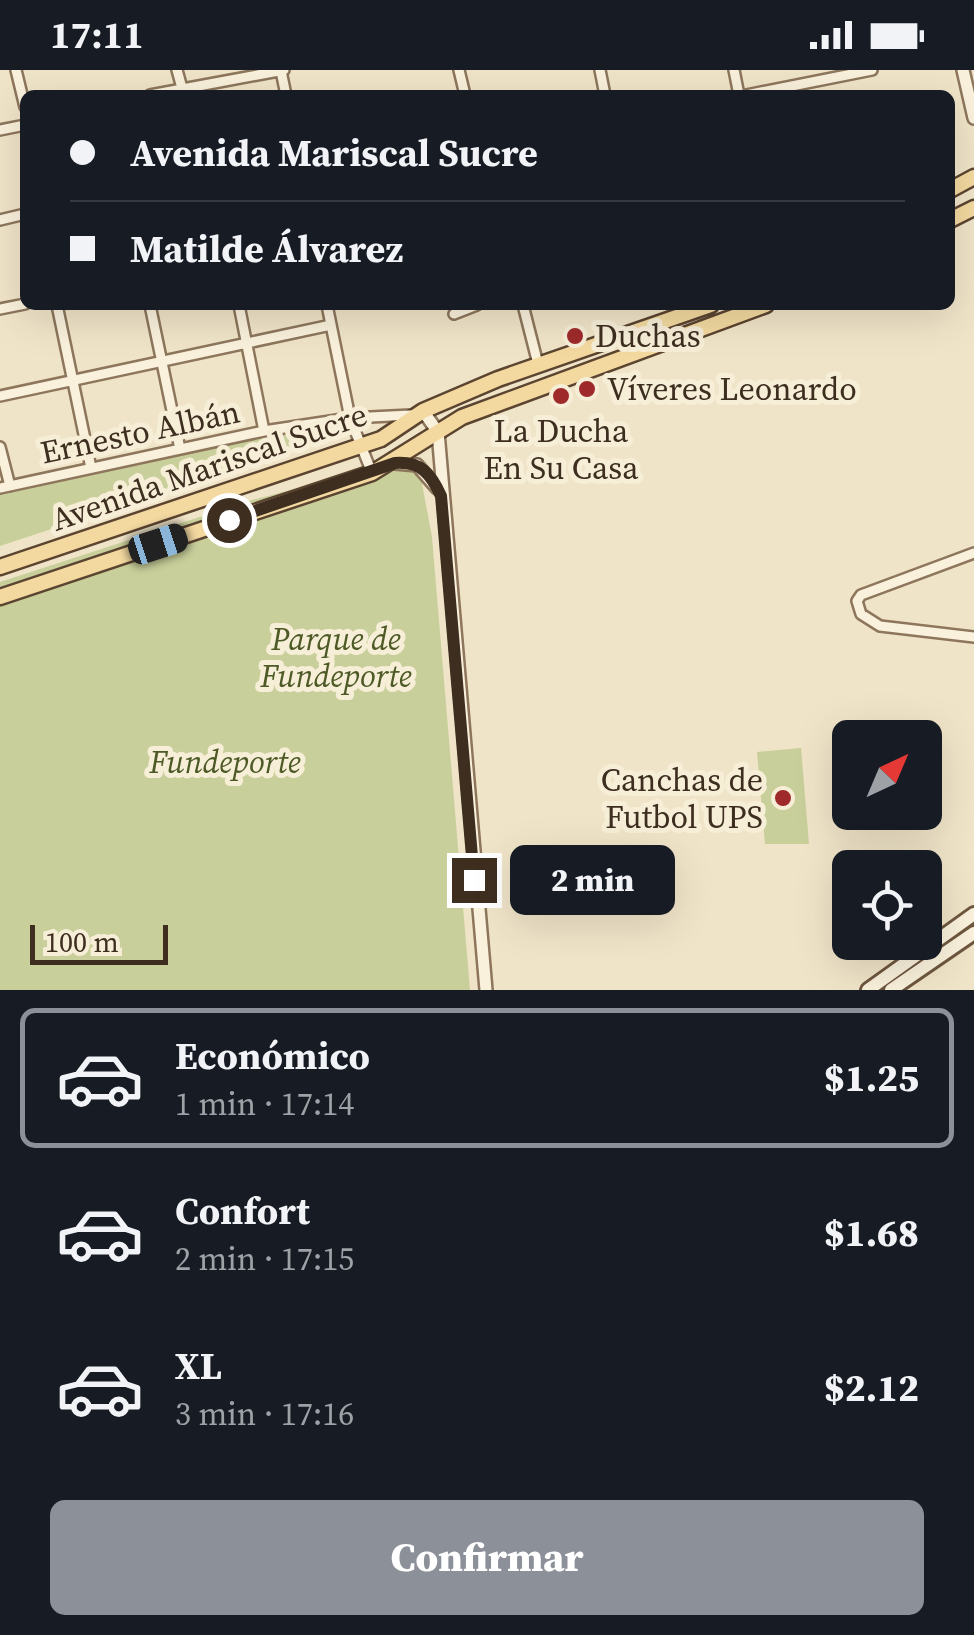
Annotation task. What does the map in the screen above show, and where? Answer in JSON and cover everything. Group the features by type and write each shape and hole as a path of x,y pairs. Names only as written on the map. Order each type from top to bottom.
{"main road":[{"name":"Avenida Mariscal Sucre","path":"0,567 360,446 398,430 422,410 538,364 696,310"},
{"name":"Avenida Mariscal Sucre","path":"0,596 372,473 395,463 462,417 752,310"},
{"path":"868,990 974,914"},
{"path":"891,990 974,933"}],"street":[{"path":"177,70 182,88"},
{"path":"173,90 283,70"},
{"path":"768,90 872,70"},
{"path":"963,70 974,118"},
{"path":"58,310 91,468"},
{"path":"151,310 180,449"},
{"path":"241,310 264,431"},
{"path":"328,310 350,418 372,473"},
{"path":"454,314 464,310"},
{"path":"523,310 538,364"},
{"path":"0,396 331,325"},
{"path":"422,410 438,432 486,990"},
{"name":"Ernesto Albán","path":"5,487 264,431 350,418 388,419 422,410"},
{"path":"0,447 5,487"},
{"path":"395,463 424,469 441,496"},
{"path":"974,554 861,596 857,601 861,614 880,626 949,637 974,636"}],"green space":[{"path":"337,414 340,434 0,546 0,489"},
{"name":"Fundeporte","path":"389,465 408,466 421,478 432,537 470,990 0,990 0,582 252,500"},
{"name":"Canchas de Futbol UPS","path":"801,748 809,844 765,844 757,752"}],"place":[{"name":"Duchas","path":"575,336"},
{"name":"Víveres Leonardo","path":"587,389"},
{"name":"La Ducha En Su Casa","path":"561,396"},
{"name":"Canchas de Futbol UPS","path":"783,798"}],"route":[{"path":"229,520 395,463 417,465 430,474 441,496 474,880"}],"park label":[{"name":"Parque de Fundeporte","path":"336,658"}]}
